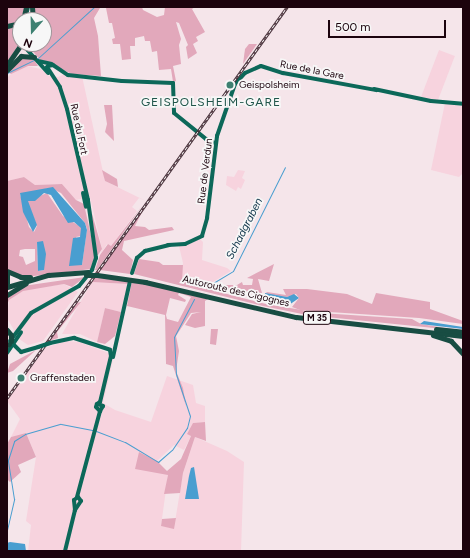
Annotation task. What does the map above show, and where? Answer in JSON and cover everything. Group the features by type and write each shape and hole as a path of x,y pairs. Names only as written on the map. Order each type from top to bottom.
{"highway":[{"path":"7,65 16,52"},
{"path":"7,70 21,56 35,59"},
{"path":"7,283 7,272 23,278 71,273"},
{"name":"Autoroute des Cigognes","path":"7,288 38,278 71,273 139,278 299,315 435,329 463,335"},
{"name":"Autoroute des Cigognes","path":"7,288 63,276 87,273"},
{"name":"Autoroute des Cigognes","path":"97,274 145,282 287,316 463,335"},
{"path":"7,295 26,283"},
{"path":"352,324 420,332 463,335"},
{"path":"7,331 11,335 9,344"},
{"path":"420,332 448,339 463,354"}],"main road":[{"name":"Rue du Fort","path":"29,52 35,59 45,65 58,88 64,104 96,254 94,267 77,288 35,310"},
{"path":"45,65 76,75 122,81 174,83 176,114 196,131 215,143"},
{"name":"Rue de la Gare","path":"240,77 252,68 261,66 283,73 360,88 431,101 463,104"},
{"name":"Rue de Verdun","path":"132,273 141,254 148,249 188,243 200,235 206,224 207,218 215,143 231,93 240,77"},
{"path":"65,551 76,504 81,501 78,496 130,281 116,338 113,351"},
{"path":"7,353 9,344 35,310"},
{"path":"9,344 35,310"},
{"path":"9,344 20,352 67,338 81,339 113,351"}],"shaded area":[{"path":"7,7 25,7 23,12 12,12 12,23 7,25"},
{"path":"34,7 142,7 143,10 157,17 164,15 165,7 195,7 192,9 205,32 196,37 198,41 193,44 197,53 188,59 186,47 188,45 179,23 176,22 181,39 179,45 181,64 173,66 176,81 173,82 171,69 159,70 157,51 152,52 150,41 145,41 144,36 135,38 135,46 130,46 131,59 122,60 120,44 113,44 112,39 115,38 112,23 109,23 106,8 100,8 94,18 98,36 101,76 72,74 41,61 33,52 52,52 52,12 35,12"},
{"path":"7,27 12,28 12,52 14,52 7,63"},
{"path":"249,44 257,44 243,64 245,49"},
{"path":"439,50 455,56 437,103 421,97"},
{"path":"23,57 34,60 38,66 28,66 11,74 7,71"},
{"path":"27,66 41,69 49,76 58,77 64,74 82,76 105,181 146,201 139,198 132,207 137,211 111,246 107,244 100,255 102,249 90,197 76,200 62,184 35,185 24,177 7,181 7,78 13,72"},
{"path":"445,103 463,106 463,173 459,177 431,170"},
{"path":"104,105 112,105 114,141 105,132 107,124"},
{"path":"102,170 117,179 118,187 105,181"},
{"path":"238,170 245,171 242,178 245,180 241,189 238,187 236,191 226,185 227,176 234,177"},
{"path":"24,177 35,185 62,184 76,200 84,204 95,254 91,269 26,277 7,270 7,181","holes":["50,188 61,193 85,223 87,229 82,265 76,237 81,236 81,227 63,216 47,193 27,201 37,226 34,232 29,227 20,194","37,243 44,260 44,270 38,271","35,249 35,261 26,265 23,257 19,256 20,250"]},
{"path":"142,206 97,270 95,270 100,255 108,244 111,246"},
{"path":"145,206 135,226 145,227 149,230 172,227 174,230 124,241 122,250 133,260 130,274 100,270"},
{"path":"91,210 102,249 98,255 97,255"},
{"path":"200,239 203,242 202,260 227,268 231,271 208,285 181,281 183,263 179,246"},
{"path":"139,259 159,262 163,265 183,265 182,281 208,285 204,288 266,304 320,313 412,319 421,324 463,331 307,315 263,306 134,274"},
{"path":"274,264 269,281 258,279 262,293 209,288 210,285 237,285 242,282 243,285 252,285 253,279 247,278"},
{"path":"85,277 72,287 64,284 23,291 9,300 7,305 7,296 23,286"},
{"path":"96,277 129,280 128,284 92,282"},
{"path":"132,281 208,299 205,301 205,326 195,328 185,325 192,314 201,312 191,313 176,336 179,351 176,371 183,388 186,406 173,366 166,364 165,315 127,306","holes":["179,293 191,297 178,322 167,319 166,315 170,298 185,302 186,300 178,295"]},
{"path":"92,282 128,284 121,312 105,308 97,342 80,334 62,334"},
{"path":"64,284 78,292 43,341 28,345 19,339 7,318 9,300 23,290"},
{"path":"283,289 307,289 347,294 372,304 376,293 430,302 430,309 463,321 463,324 419,318 300,310 292,307 299,298 296,294 287,297 264,295 267,292 286,295"},
{"path":"81,302 57,332 58,338 49,341 76,303"},
{"path":"105,308 121,312 115,336 105,344 97,342"},
{"path":"211,329 218,329 216,345 210,344"},
{"path":"66,341 79,342 114,355 103,403 115,410 151,422 167,376 193,385 196,403 205,406 205,422 193,423 191,436 184,450 174,445 157,461 139,452 168,475 161,526 174,528 183,473 195,437 227,451 244,462 241,551 28,551 31,525 26,521 36,457 26,433 11,437 20,419 7,401 45,348"},
{"path":"36,350 13,371 7,373 10,364"},
{"path":"205,422 206,441 195,437 183,473 180,493 164,494 168,475 135,469 139,452 157,461 167,471 181,459 191,436 187,434 193,423"},
{"path":"26,433 36,457 18,465 21,472 10,482 7,479 7,444 11,437"},
{"path":"176,518 174,529 161,526 162,519"}],"water":[{"path":"53,187 85,223 87,230 82,265 69,266 73,238 80,237 81,228 74,222 68,223 51,195 44,193 35,201 28,201 37,225 33,232 23,212 20,193"},
{"path":"43,241 46,254 44,270 38,271 37,242"},
{"path":"265,293 287,297 294,294 299,298 289,305 266,301"},
{"path":"424,321 463,327 463,329 420,324"},
{"path":"194,467 199,499 185,499 191,468"},
{"path":"7,543 25,544 26,551 7,551"}],"waterway":[{"path":"37,59 94,7"},
{"path":"7,73 34,60"},
{"name":"Schadgraben","path":"208,286 233,271 285,167"},
{"name":"Schadgraben","path":"96,431 125,442 158,462 172,450 187,428 190,416 176,374 174,337 194,299"},
{"name":"Schadgraben","path":"7,530 14,499 8,460 14,441 25,434 61,424 93,430"}],"railway":[{"path":"7,398 287,7"}],"place":[{"name":"Geispolsheim","path":"230,85"},
{"name":"Graffenstaden","path":"21,378"}],"district":[{"name":"GEISPOLSHEIM-GARE","path":"211,103"}]}
